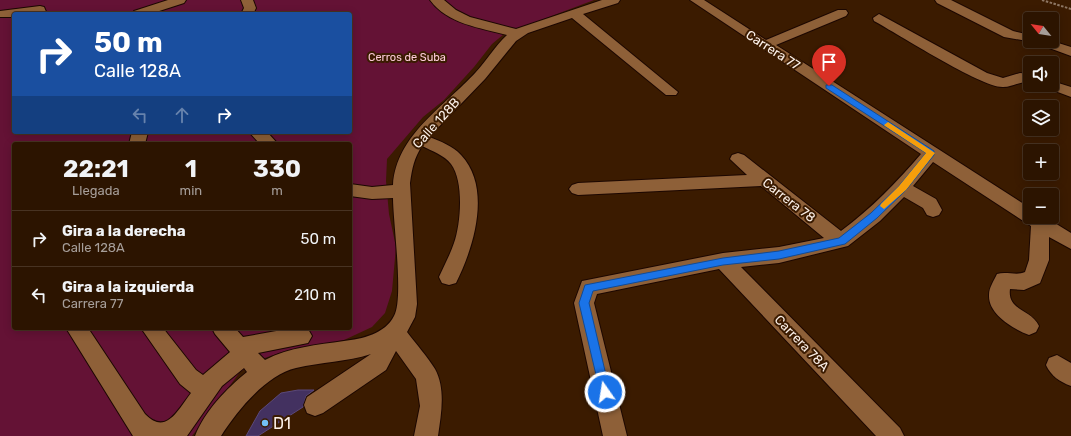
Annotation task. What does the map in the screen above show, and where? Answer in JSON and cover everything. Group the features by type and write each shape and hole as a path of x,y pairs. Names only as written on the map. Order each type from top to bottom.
{"street":[{"path":"144,12 180,0"},
{"path":"247,0 250,8 248,12"},
{"path":"436,0 452,13 465,20 517,33"},
{"name":"Calle 128B","path":"207,436 220,416 244,387 281,363 298,356 342,352 381,341 394,332 402,322 407,308 408,265 402,174 405,163 419,139 454,94 486,70 504,45 517,33 614,0"},
{"name":"Carrera 77","path":"696,0 1023,213"},
{"path":"941,0 1009,34 1023,37"},
{"path":"5,11 40,10 40,12"},
{"path":"580,11 632,50"},
{"path":"580,11 671,92"},
{"path":"765,45 842,13"},
{"path":"879,18 982,76 1003,83 1023,77"},
{"path":"1059,48 1071,52"},
{"path":"1059,88 1071,92"},
{"path":"259,134 268,142"},
{"path":"419,139 431,144 456,159 466,178 469,210 465,237 449,277"},
{"path":"615,436 584,303 589,288 723,261 779,255 841,241 874,216 902,188 931,153"},
{"name":"Carrera 78","path":"738,159 841,241"},
{"path":"578,189 764,180"},
{"path":"902,188 930,204 933,210"},
{"path":"352,190 372,193 402,191"},
{"path":"1029,326 1008,312 998,301 998,290 1004,280 1024,282 1033,277 1039,260 1034,224"},
{"name":"Carrera 77","path":"1041,224 1071,242"},
{"name":"Carrera 78A","path":"723,261 887,431"},
{"path":"77,330 137,422 146,433 159,436 172,433 180,427 214,378 242,350 302,336"},
{"path":"153,330 188,377 206,391"},
{"path":"224,330 263,374"},
{"path":"315,405 378,363 394,332 427,376 431,406 426,436"}],"path":[{"path":"1042,0 1071,9"}],"green space":[{"name":"Cerros de Suba","path":"0,0 594,0 504,34 492,44 474,67 444,100 423,117 387,159 386,181 389,214 396,247 392,291 385,313 372,327 342,341 285,351 259,360 240,372 192,436 0,436"}],"building":[{"name":"D1","path":"298,390 314,390 306,396 303,407 258,436 246,436 260,411 281,393"}],"slow traffic":[{"path":"884,206 902,188 931,153 888,125"}],"place":[{"name":"D1","path":"265,423"}],"route":[{"path":"605,392 584,303 589,288 723,261 779,255 841,241 858,230 874,216 902,188 931,153 829,86"}]}
